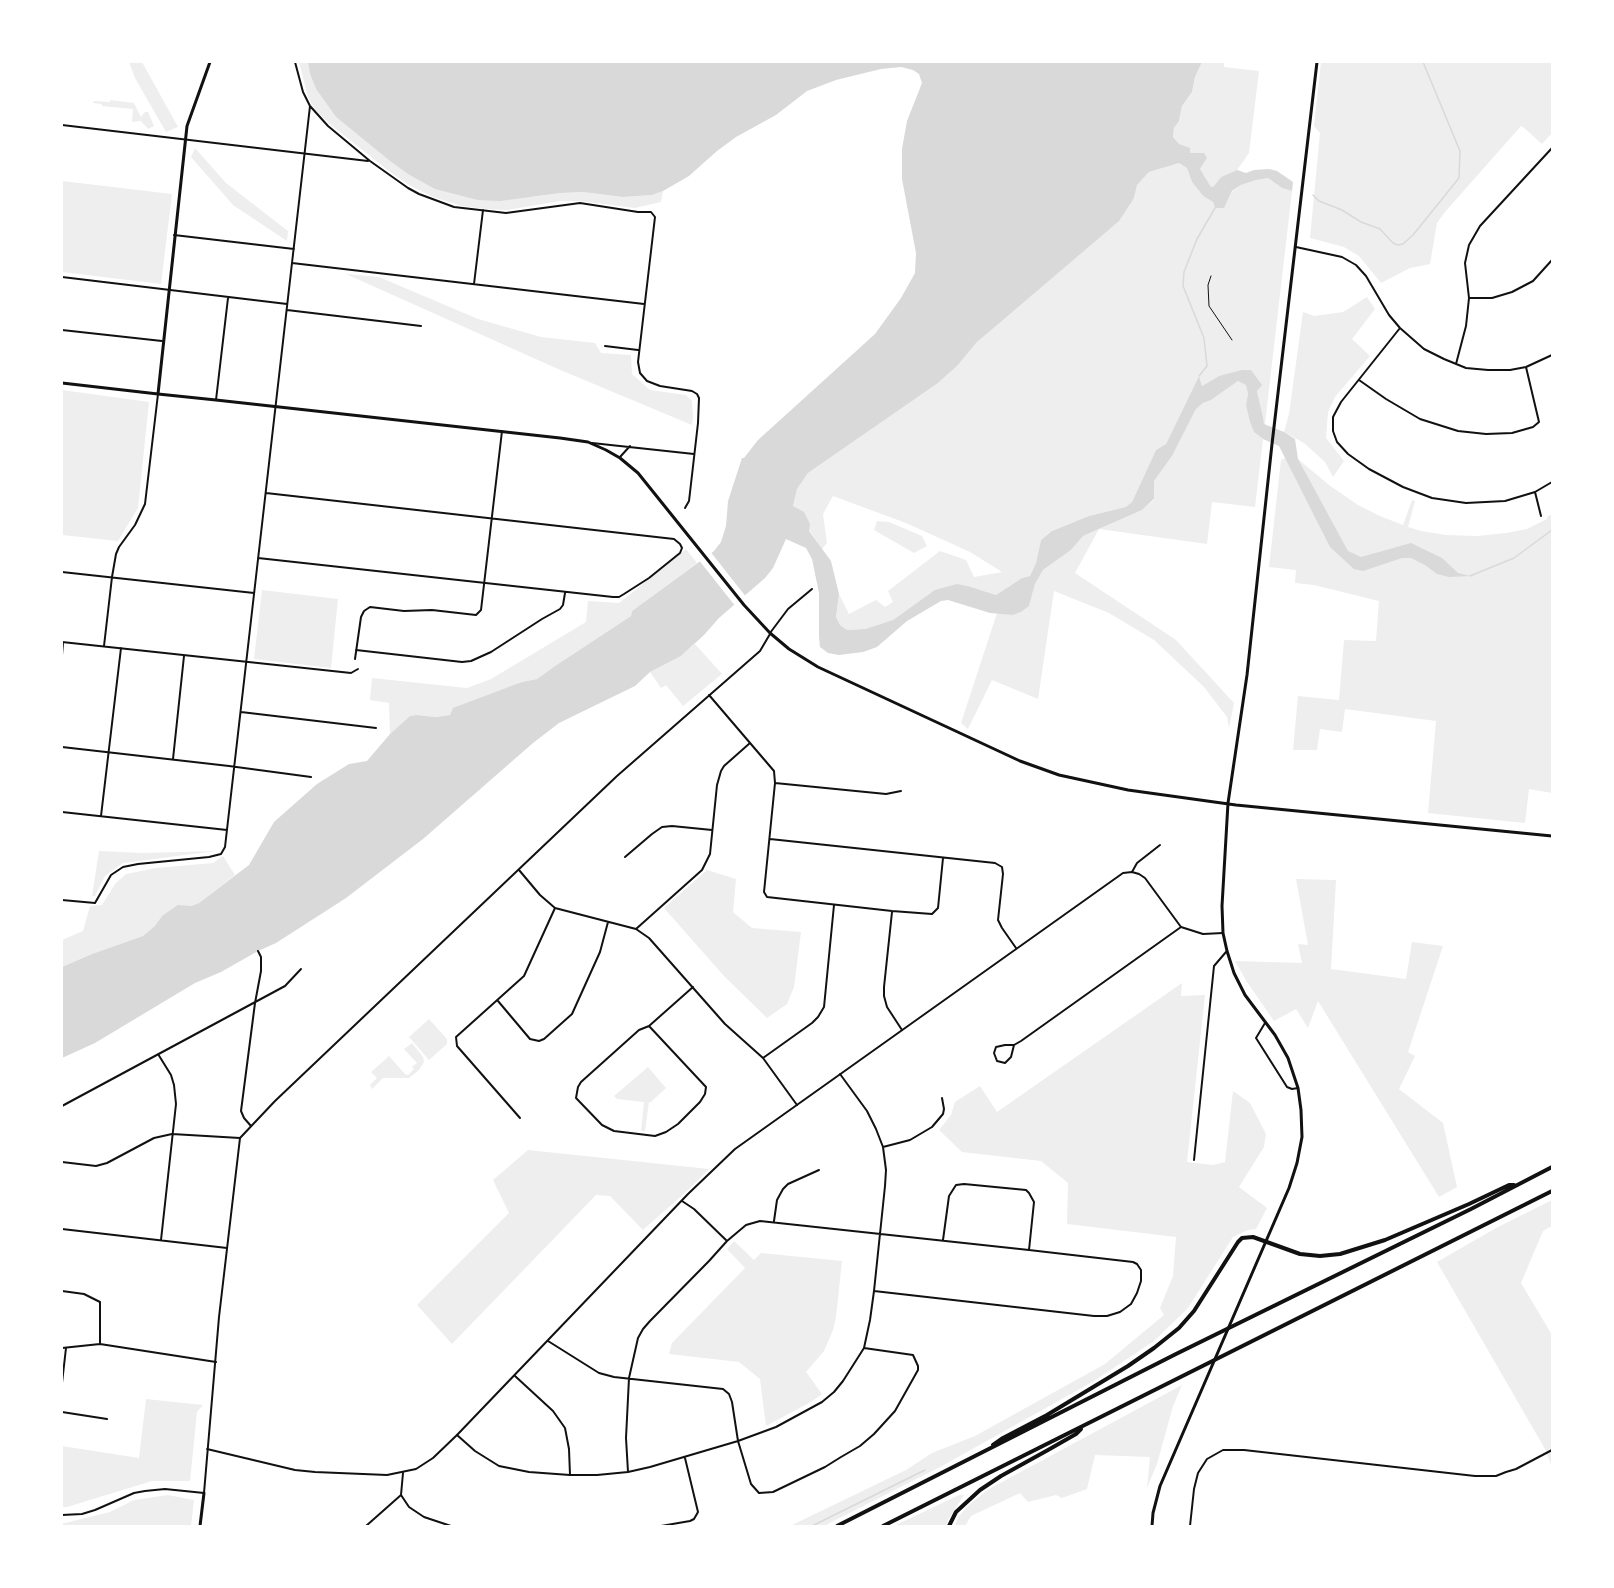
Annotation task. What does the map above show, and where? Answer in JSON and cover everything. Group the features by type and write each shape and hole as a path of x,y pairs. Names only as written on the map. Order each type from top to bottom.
{"highway":[{"path":"837,1527 1176,1354 1552,1167"},
{"path":"883,1527 1552,1191"},
{"path":"981,1454 1004,1438 1128,1366 1179,1328 1194,1311 1240,1239 1253,1237 1300,1254 1320,1256 1340,1254 1385,1240 1470,1207"},
{"path":"949,1527 956,1512 980,1490 1076,1434 1087,1424"}],"main road":[{"path":"158,394 187,126 210,62"},
{"path":"1152,1527 1160,1486 1289,1188 1302,1137 1302,1110 1298,1088 1288,1058 1275,1035 1245,995 1234,973 1227,951 1222,906 1228,803 1248,675 1274,426 1317,62"},
{"path":"62,382 588,442 620,458 638,473 744,605 770,633 789,648 818,667 1020,761 1063,776 1126,789 1228,803 1552,836"},
{"path":"200,1527 204,1493"}],"street":[{"path":"295,62 303,92 310,106 328,126 370,161 419,194 454,207 506,213 580,203 651,212 655,217 638,367 644,378 660,386 686,389 697,394 700,404 689,501 685,508"},
{"path":"62,900 95,903 111,875 123,867 209,857 221,854 225,847 310,106"},
{"path":"62,126 370,161"},
{"path":"1456,364 1466,326 1469,298 1465,263 1469,245 1480,226 1552,148"},
{"path":"474,284 483,210"},
{"path":"174,235 294,249"},
{"path":"1296,248 1342,257 1356,265 1366,276 1389,315 1400,328 1424,349 1444,359 1467,368 1488,370 1526,367 1552,355"},
{"path":"1469,298 1492,298 1512,292 1533,281 1552,260"},
{"path":"292,263 644,304"},
{"path":"62,277 287,304"},
{"path":"216,400 228,297"},
{"path":"287,310 421,326"},
{"path":"1400,328 1341,402 1334,417 1333,431 1337,442 1348,454 1403,487 1432,498 1466,503 1505,501 1535,492 1552,482"},
{"path":"62,330 162,341"},
{"path":"605,346 639,350"},
{"path":"1359,379 1386,399 1420,419 1458,431 1486,434 1512,433 1533,427 1539,422 1526,367"},
{"path":"104,646 116,555 145,504 158,394"},
{"path":"355,659 361,617 364,610 370,607 476,615 481,610 502,432"},
{"path":"588,442 694,454"},
{"path":"620,458 630,446"},
{"path":"1535,492 1541,516"},
{"path":"258,558 565,593 619,597 649,578 682,549 674,539 266,493"},
{"path":"62,572 254,593"},
{"path":"62,1515 82,1514 144,1491 165,1489 204,1493 227,1248 240,1138 275,1101 617,776 759,651 788,609 812,589"},
{"path":"356,650 462,662 471,661 491,652 560,609 565,593"},
{"path":"62,655 62,642 353,673 358,669"},
{"path":"101,816 121,648"},
{"path":"173,759 184,656"},
{"path":"710,695 774,771 776,783 764,892 767,897 932,914 938,908 944,858"},
{"path":"241,712 376,728"},
{"path":"636,929 702,870 710,854 717,785 721,771 750,743"},
{"path":"62,747 311,777"},
{"path":"776,783 886,794 901,791"},
{"path":"62,812 227,830"},
{"path":"625,857 662,827 712,830"},
{"path":"770,839 995,863 1002,867 1003,874 998,920 1016,948"},
{"path":"1132,872 1137,863 1160,845"},
{"path":"519,870 540,895 555,908 636,929 649,938 725,1024 764,1058 797,1105"},
{"path":"207,1449 295,1470 387,1475 416,1469 457,1436 682,1201 735,1149 1123,873 1139,874 1181,927 1203,934 1224,933"},
{"path":"764,1058 812,1023 824,1007 834,905"},
{"path":"520,1118 457,1046 456,1037 524,976 555,908"},
{"path":"892,911 884,996 887,1007 902,1030"},
{"path":"498,1001 530,1039 539,1041 544,1039 572,1014 600,952 608,922"},
{"path":"1014,1045 1011,1057 1005,1063 997,1061 994,1053 996,1047 1014,1045 1181,927"},
{"path":"251,1126 241,1111 261,971 261,957 258,951"},
{"path":"1194,1160 1214,966 1227,951"},
{"path":"62,1106 285,986 301,969"},
{"path":"649,1026 706,1087 705,1094 678,1124 666,1132 655,1136 614,1131 602,1125 576,1098 581,1082 639,1030 649,1026 693,987"},
{"path":"1265,1023 1256,1038 1287,1087 1298,1088"},
{"path":"158,1054 171,1075 176,1104 161,1240"},
{"path":"457,1436 475,1451 500,1466 529,1472 570,1475 628,1472 686,1458 776,1427 822,1402 834,1392 864,1348 874,1291 886,1170 883,1147 867,1111 840,1074"},
{"path":"883,1147 910,1140 932,1127 943,1114 942,1098"},
{"path":"62,1162 96,1166 107,1163 154,1138 172,1134 240,1138"},
{"path":"774,1222 777,1200 788,1184 819,1170"},
{"path":"943,1240 949,1196 956,1185 1026,1190 1034,1202 1029,1250"},
{"path":"682,1201 694,1209 727,1241"},
{"path":"628,1472 626,1438 629,1378 638,1338 643,1329 727,1241 746,1225 760,1221 774,1222 943,1240 1132,1262 1137,1264 1141,1270 1141,1281 1131,1304 1120,1312 1107,1316 874,1291"},
{"path":"62,1229 227,1248"},
{"path":"62,1291 84,1294 100,1302 100,1344"},
{"path":"548,1341 599,1373 614,1377 723,1389 729,1394 732,1402 738,1441 751,1484 759,1493 773,1492 825,1467 860,1446 895,1411 918,1370 913,1355 864,1348"},
{"path":"62,1348 100,1344 216,1362"},
{"path":"62,1383 66,1348"},
{"path":"515,1376 553,1411 565,1428 570,1475"},
{"path":"62,1412 107,1419"},
{"path":"1190,1527 1197,1473 1207,1459 1223,1450 1244,1450 1474,1476 1496,1476 1516,1469 1552,1450"},
{"path":"661,1527 690,1521 698,1512 686,1458"},
{"path":"403,1473 401,1495 405,1502 414,1512 450,1527"},
{"path":"366,1527 401,1495"},
{"path":"372,1521 373,1527"}],"lane":[{"path":"1211,276 1208,285 1209,306 1232,340"}],"shaded area":[{"path":"129,62 142,62 178,127 166,132 135,78"},
{"path":"299,62 308,62 316,89 336,117 390,161 533,197 583,192 623,197 652,195 663,191 661,202 635,208 560,201 507,210 462,206 433,197 390,172 315,110 308,97"},
{"path":"308,62 1201,62 1192,92 1182,106 1173,137 1179,144 1190,148 1190,153 1204,153 1207,158 1200,169 1211,187 1221,177 1237,170 1246,173 1269,169 1277,171 1293,182 1292,191 1282,188 1268,178 1256,180 1232,191 1224,208 1215,208 1213,202 1203,196 1192,182 1187,168 1179,163 1149,172 1137,185 1134,198 1119,221 977,342 957,366 938,383 808,473 797,489 793,506 804,512 810,524 809,531 831,561 839,594 836,617 840,625 847,630 865,629 893,620 935,590 957,584 996,595 1022,578 1030,576 1036,563 1041,540 1052,531 1089,516 1126,507 1132,502 1156,450 1166,444 1199,376 1202,386 1219,376 1242,370 1251,370 1262,385 1257,391 1264,424 1295,439 1298,459 1348,551 1361,557 1411,543 1442,558 1458,573 1470,576 1449,577 1437,574 1411,558 1402,558 1363,571 1354,569 1330,547 1279,446 1254,432 1246,405 1248,394 1246,385 1238,381 1196,409 1172,456 1154,481 1154,499 1142,510 1083,536 1071,550 1043,570 1035,584 1029,606 1021,612 1013,615 990,613 948,600 941,601 907,621 877,647 863,652 839,655 828,653 820,647 819,593 812,559 806,548 786,539 773,568 765,578 719,618 681,656 650,672 635,686 559,723 423,839 346,898 276,943 195,983 95,1043 62,1058 62,967 143,936 155,926 162,916 178,905 191,906 199,903 249,865 274,822 317,784 349,764 367,761 390,734 410,716 450,715 453,708 522,682 537,679 631,616 632,611 714,551 721,542 726,526 728,501 742,458 758,440 875,334 901,298 915,273 916,253 902,179 902,149 907,121 922,83 919,74 913,70 901,67 881,69 836,80 807,91 776,115 736,137 689,176 652,195 623,197 583,192 500,201 478,200 435,189 390,161 336,117 316,89"},
{"path":"1201,62 1224,62 1224,67 1259,71 1249,153 1237,170 1221,177 1211,187 1200,169 1207,158 1190,153 1173,137 1182,106 1192,92"},
{"path":"1321,62 1552,62 1552,133 1542,144 1521,126 1437,223 1430,264 1410,268 1381,283 1359,256 1344,247 1310,238 1320,133 1314,126"},
{"path":"110,100 134,103 141,117 148,112 154,126 148,129 141,121 132,122 133,109 93,103 94,101 110,102"},
{"path":"195,148 226,183 288,231 287,241 233,205 191,157"},
{"path":"1179,163 1187,168 1192,182 1203,196 1213,202 1215,208 1224,207 1232,192 1241,185 1256,180 1268,178 1282,188 1292,191 1265,424 1257,390 1230,374 1219,376 1202,386 1199,376 1166,444 1156,450 1132,502 1127,507 1089,516 1052,531 1041,540 1036,563 1030,576 1022,578 996,595 971,587 936,590 893,620 865,629 847,630 840,625 836,617 839,594 849,614 876,600 885,607 893,602 888,591 940,551 966,560 974,577 1002,572 970,552 906,523 833,496 823,514 827,543 822,549 793,506 797,489 808,473 938,383 957,366 977,342 1134,198 1137,185 1149,172"},
{"path":"62,181 172,194 161,284 62,272"},
{"path":"346,274 379,277 478,319 541,337 595,343 601,353 631,355 632,374 650,390 686,395 692,401 692,425 558,369"},
{"path":"1367,297 1375,309 1352,339 1370,356 1335,397 1328,412 1326,438 1344,461 1333,477 1325,462 1304,443 1284,432 1289,414 1303,312 1314,316 1343,312"},
{"path":"1238,381 1246,384 1248,394 1246,405 1254,432 1263,439 1255,507 1212,502 1207,544 1099,529 1142,510 1154,500 1154,481 1172,456 1196,409"},
{"path":"62,390 149,402 138,508 118,541 62,535"},
{"path":"1298,459 1358,505 1403,525 1412,500 1415,501 1408,527 1421,531 1477,536 1506,533 1527,529 1552,514 1552,793 1529,789 1525,823 1428,813 1436,721 1345,709 1342,732 1320,729 1317,750 1293,750 1298,696 1339,700 1344,640 1376,641 1379,601 1314,585 1295,583 1296,570 1269,567 1281,460"},
{"path":"877,521 889,522 922,536 927,546 914,553 874,530"},
{"path":"1099,529 1075,573 1176,640 1234,703 1229,728 1227,717 1204,687 1154,640 1109,613 1054,591 1038,699 992,680 968,729 961,723 997,613 1013,615 1029,606 1035,584 1043,570 1071,550 1083,536"},
{"path":"686,549 697,563 632,611 631,616 537,679 522,682 450,715 410,716 390,734 389,703 370,700 372,678 467,688 491,679 586,622 588,601 619,603"},
{"path":"262,590 338,599 331,668 254,659"},
{"path":"695,644 722,674 683,706 666,685 661,688 650,672 681,656"},
{"path":"99,851 142,853 216,851 123,863 105,876 95,896 92,896"},
{"path":"223,856 235,875 199,903 162,916 156,926 143,936 62,967 62,940 83,931 90,906 102,905 115,884 126,874 156,868 213,863"},
{"path":"707,870 736,879 733,912 752,928 801,932 794,987 787,1004 767,1018 724,976 664,908"},
{"path":"1296,879 1336,880 1331,969 1406,979 1412,942 1443,946 1408,1052 1415,1056 1399,1089 1443,1123 1457,1187 1439,1197 1318,1001 1308,1028 1296,1009 1274,1021 1235,961 1302,963 1298,944 1308,945"},
{"path":"1182,983 1181,996 1205,995 1187,1162 1213,1165 1225,1162 1233,1091 1250,1103 1266,1134 1264,1147 1239,1187 1267,1208 1256,1229 1233,1237 1188,1308 1154,1341 1094,1381 942,1466 824,1526 790,1526 906,1470 932,1453 975,1436 1105,1364 1164,1315 1160,1308 1173,1276 1176,1237 1067,1224 1068,1183 1041,1161 962,1152 939,1130 951,1115 955,1102 980,1086 997,1112"},
{"path":"429,1019 447,1039 447,1044 429,1060 409,1037"},
{"path":"412,1043 423,1057 424,1062 419,1070 409,1078 383,1078 372,1089 370,1085 377,1078 371,1072 388,1055 405,1074 408,1075 414,1069 412,1067 417,1063 404,1049"},
{"path":"648,1067 666,1088 649,1102 645,1131 641,1131 644,1102 617,1099 614,1096"},
{"path":"528,1150 709,1169 643,1230 610,1196 596,1195 452,1344 417,1305 509,1213 493,1180"},
{"path":"1552,1200 1552,1226 1543,1231 1521,1283 1552,1335 1552,1467 1545,1449 1437,1262 1496,1228"},
{"path":"734,1241 754,1260 761,1253 842,1261 833,1330 824,1351 806,1372 822,1394 766,1426 760,1379 739,1362 669,1354 672,1343 745,1268 727,1249"},
{"path":"1182,1385 1147,1488 1150,1457 1095,1455 1087,1489 1062,1498 1056,1495 1028,1502 1020,1493 971,1516 965,1526 955,1526 958,1517 989,1489"},
{"path":"146,1399 203,1405 197,1412 190,1481 152,1481 62,1507 62,1446 139,1458"},
{"path":"168,1495 194,1500 191,1526 62,1526 62,1523 110,1512 134,1500"},
{"path":"959,1495 964,1495 946,1526 894,1526"}],"pier":[{"path":"709,550 747,598 736,607 698,559"}],"waterway":[{"path":"1313,195 1319,201 1380,229 1393,243 1403,244 1413,235 1459,178 1460,151 1423,62"},
{"path":"1199,376 1207,366 1204,338 1183,286 1184,272 1197,239 1215,208"},
{"path":"1470,576 1514,558 1552,530"},
{"path":"812,1526 925,1470"}]}
